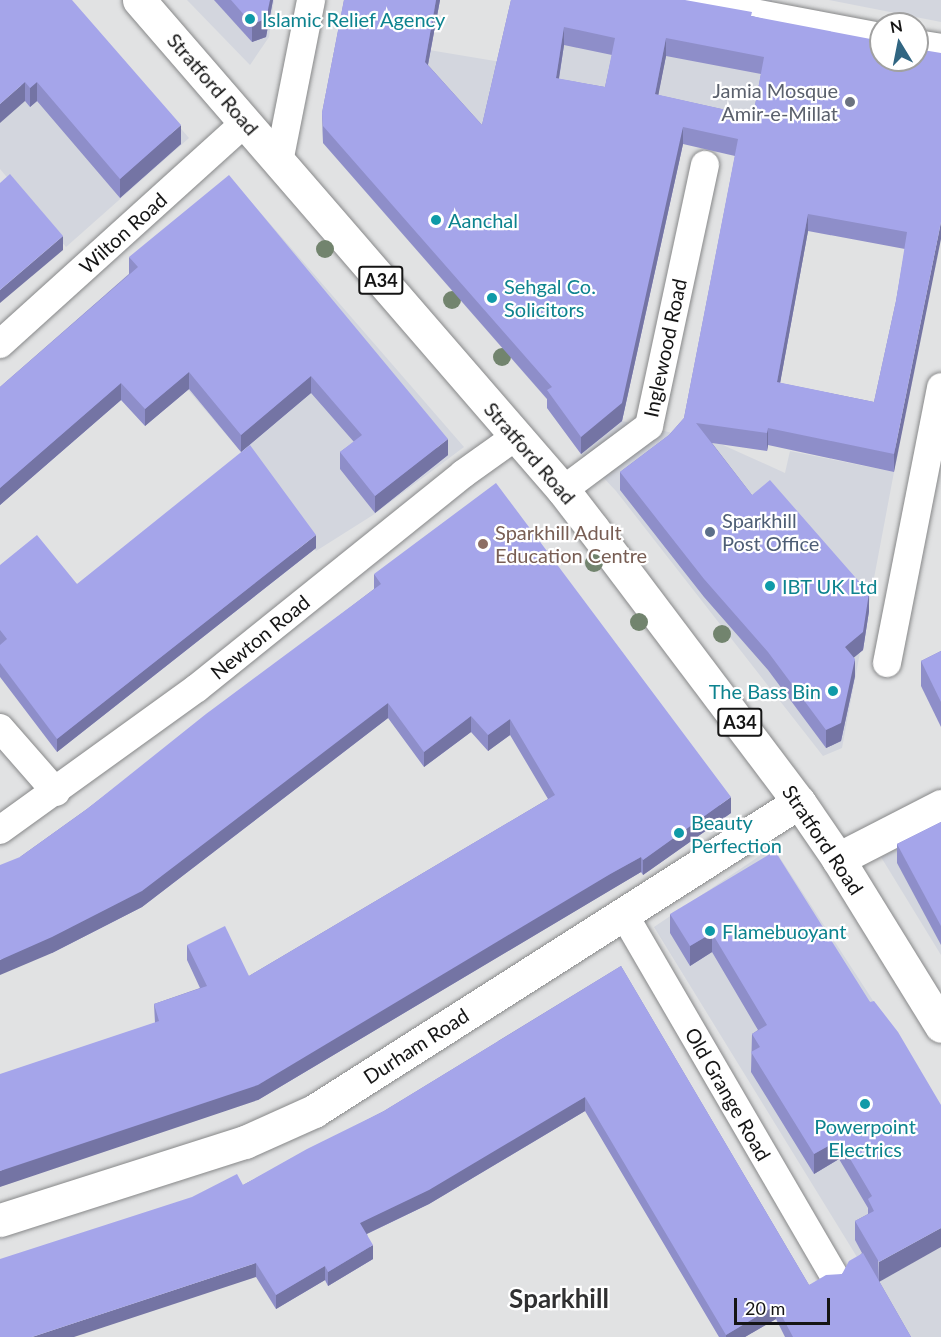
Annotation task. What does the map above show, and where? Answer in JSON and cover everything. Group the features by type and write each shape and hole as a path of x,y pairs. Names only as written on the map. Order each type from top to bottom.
{"main road":[{"name":"Stratford Road","path":"140,0 563,490 799,802 838,859 941,1026"},
{"name":"Durham Road","path":"0,1220 245,1142 314,1112 799,802"},
{"path":"838,859 941,806"}],"street":[{"path":"279,162 311,0"},
{"path":"685,0 869,35"},
{"name":"Wilton Road","path":"0,344 246,123"},
{"name":"Inglewood Road","path":"563,490 649,426 705,165"},
{"path":"886,663 941,387"},
{"name":"Newton Road","path":"0,830 56,792 197,688 463,474 515,437"},
{"path":"0,728 56,792"},
{"name":"Old Grange Road","path":"623,913 833,1274"}],"shaded area":[{"path":"0,0 70,0 189,138 66,247 0,169"},
{"path":"187,0 274,0 269,37 250,65"},
{"path":"515,0 772,0 770,37 753,134 655,112 622,421 723,445 785,473 790,451 894,472 842,748 823,756 616,491 581,454 547,408 552,405 323,143 322,130 339,35 501,62"},
{"path":"829,0 941,0 941,22 929,20 929,12 890,12"},
{"path":"233,181 464,447 373,515 316,551 241,452 106,294"},
{"path":"941,827 941,955 881,857"},
{"path":"773,847 941,1105 941,1337 903,1337 857,1257 654,927"}],"building":[{"path":"0,0 72,0 181,125 120,179 37,82 30,88 25,82 0,104"},
{"path":"231,0 270,0 266,19 252,24"},
{"path":"344,0 436,0 425,62 482,125 511,0 685,0 752,12 751,16 869,39 869,72 929,72 929,51 941,53 941,222 894,454 768,428 767,433 696,423 752,495 770,480 869,593 863,632 845,647 855,659 841,723 826,730 768,652 704,579 620,472 669,435 684,418 738,139 683,127 622,403 581,437 547,390 552,387 323,126 322,113","holes":["564,27 615,38 605,87 556,78","666,38 764,57 753,116 655,94","808,214 907,232 896,301 874,402 777,382"]},
{"path":"10,174 63,236 0,290 0,183"},
{"path":"229,175 448,439 375,496 340,452 362,435 311,376 241,435 189,372 145,409 121,383 0,488 0,387 138,267 129,257"},
{"path":"250,445 316,535 57,739 0,663 0,645 7,639 0,630 0,565 37,535 77,584"},
{"path":"496,483 731,797 643,860 641,857 612,873 258,1085 0,1171 0,1074 159,1021 154,1004 207,986 187,945 225,926 249,976 555,795 510,719 488,735 471,716 424,752 388,703 142,891 52,937 0,960 0,865 20,857 87,809 206,714 381,584 374,574"},
{"path":"941,651 941,702 921,661"},
{"path":"941,822 941,926 897,844"},
{"path":"775,851 870,1002 874,1001 898,1032 941,1105 941,1228 879,1262 855,1221 874,1211 868,1199 872,1196 839,1140 814,1154 751,1052 760,1047 752,1034 767,1025 712,933 690,946 670,914"},
{"path":"621,966 809,1285 826,1275 842,1274 849,1261 863,1253 911,1337 793,1337 776,1305 726,1335 585,1097 429,1190 360,1223 373,1245 328,1272 325,1266 276,1295 256,1263 32,1337 0,1337 0,1259 192,1197 237,1174 243,1185 307,1149 384,1111"}],"place":[{"name":"Islamic Relief Agency","path":"250,19"},
{"name":"Jamia Mosque Amir-e-Millat","path":"850,102"},
{"name":"Aanchal","path":"436,220"},
{"name":"Sehgal Co. Solicitors","path":"492,298"},
{"name":"Sparkhill Post Office","path":"710,532"},
{"name":"Sparkhill Adult Education Centre","path":"483,544"},
{"name":"IBT UK Ltd","path":"770,586"},
{"name":"The Bass Bin","path":"833,691"},
{"name":"Beauty Perfection","path":"679,833"},
{"name":"Flamebuoyant","path":"710,931"},
{"name":"Powerpoint Electrics","path":"865,1104"}],"district":[{"name":"Sparkhill","path":"559,1299"}]}
